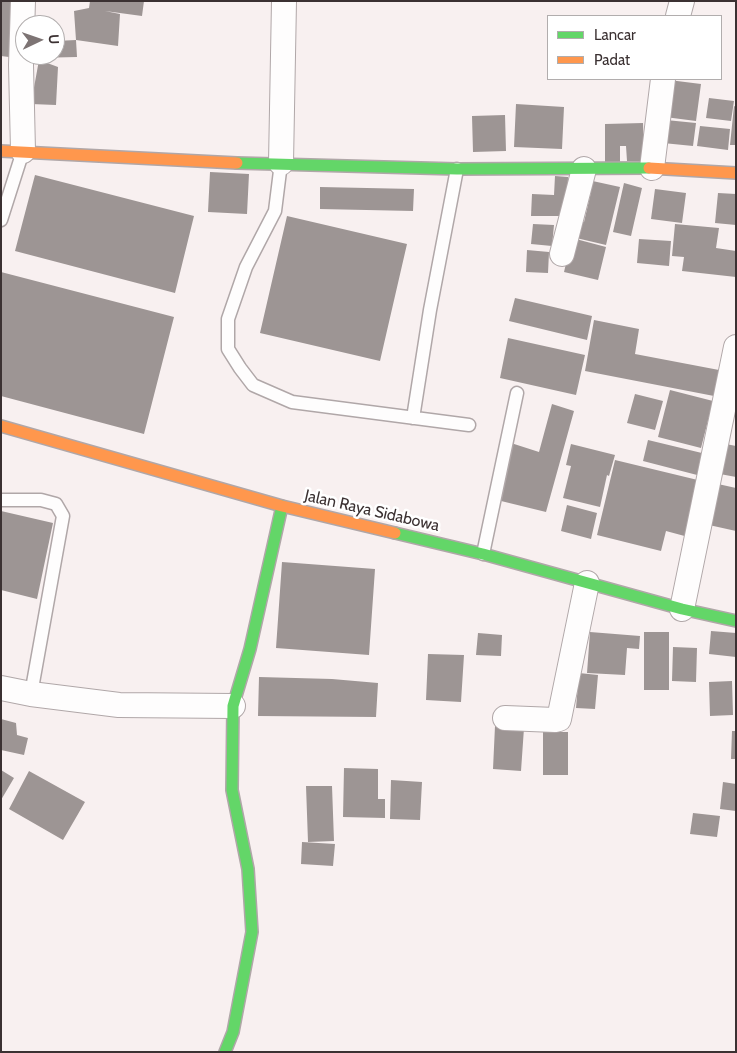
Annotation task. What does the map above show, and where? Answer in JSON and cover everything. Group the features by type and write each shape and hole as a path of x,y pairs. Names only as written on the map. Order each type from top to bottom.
{"main road":[{"path":"12,151 208,162 457,169 652,168 736,173"},
{"name":"Jalan Raya Sidabowa","path":"1,426 282,506 483,554 682,609 736,621"},
{"path":"225,1052 233,1032 252,932 248,869 232,790 233,706 250,650 282,506"}],"street":[{"path":"12,151 21,64 23,1"},
{"path":"280,163 284,1"},
{"path":"678,15 682,1"},
{"path":"652,168 663,80"},
{"path":"562,254 584,169"},
{"path":"682,609 736,346"},
{"path":"505,718 559,719 587,583"},
{"path":"1,688 31,694 119,705 233,706"}],"lane":[{"path":"1,220 12,151"},
{"path":"280,163 275,211 246,267 228,319 228,349 240,368 254,385 292,402 469,425"},
{"path":"413,418 430,310 457,169"},
{"path":"483,554 517,393"},
{"path":"1,500 40,500 56,504 64,516 31,694"}],"building":[{"path":"1,1 14,1 9,57 1,56"},
{"path":"90,1 144,1 142,16 105,11 120,14 118,46 76,40 74,11 89,8"},
{"path":"76,40 77,57 65,57 65,41"},
{"path":"38,65 58,67 56,105 31,104"},
{"path":"669,80 701,84 696,121 665,117"},
{"path":"709,98 734,101 731,121 706,118"},
{"path":"516,104 564,107 562,149 514,147"},
{"path":"734,106 736,107 736,145 730,145"},
{"path":"505,115 506,151 473,152 472,116"},
{"path":"666,120 696,123 693,146 663,143"},
{"path":"643,123 644,161 627,161 626,146 620,146 620,163 605,163 605,124"},
{"path":"700,126 730,129 728,150 697,146"},
{"path":"210,172 249,174 247,214 208,212"},
{"path":"35,175 194,216 175,293 15,251"},
{"path":"555,176 568,177 567,216 531,216 532,194 554,195"},
{"path":"588,180 620,187 606,245 572,237 575,220 584,222 591,192 585,191"},
{"path":"624,183 642,188 631,236 613,232"},
{"path":"320,187 414,189 413,211 320,209"},
{"path":"655,189 686,193 682,223 651,219"},
{"path":"718,193 736,194 736,225 715,223"},
{"path":"287,216 407,244 380,361 260,333"},
{"path":"533,224 554,225 552,246 531,244"},
{"path":"675,224 719,228 716,248 736,251 736,277 682,271 684,257 672,256"},
{"path":"572,238 606,247 598,280 564,272"},
{"path":"639,239 671,241 669,266 637,263"},
{"path":"527,250 549,252 548,273 526,272"},
{"path":"1,272 174,317 144,434 1,396"},
{"path":"515,298 592,316 587,340 509,321"},
{"path":"594,320 639,329 635,354 719,370 714,396 585,371"},
{"path":"508,338 585,355 576,395 500,378"},
{"path":"670,390 713,401 701,448 658,437"},
{"path":"635,394 663,401 655,430 627,423"},
{"path":"552,404 574,411 546,512 497,500 511,443 539,452"},
{"path":"648,440 706,454 701,476 643,461"},
{"path":"571,444 615,455 609,476 607,475 600,507 563,498 571,466 566,465"},
{"path":"726,444 736,446 736,477 720,474"},
{"path":"615,460 706,482 692,538 666,531 661,551 597,535"},
{"path":"718,484 736,488 736,531 709,525"},
{"path":"567,505 597,513 591,539 561,531"},
{"path":"1,511 53,523 37,599 1,590"},
{"path":"282,562 375,569 369,655 276,648"},
{"path":"711,631 736,633 736,657 709,654"},
{"path":"590,632 640,636 639,649 627,648 625,675 587,673"},
{"path":"644,632 669,632 669,690 644,690"},
{"path":"478,633 502,635 501,656 476,655"},
{"path":"673,647 697,648 696,682 672,681"},
{"path":"428,654 464,655 461,702 426,700"},
{"path":"579,673 598,675 595,709 576,708"},
{"path":"259,677 332,679 378,683 376,717 258,716"},
{"path":"732,681 733,715 710,716 709,682"},
{"path":"1,719 16,723 17,735 28,738 24,755 1,750"},
{"path":"495,726 524,728 521,771 493,769"},
{"path":"732,731 736,731 736,759 731,759"},
{"path":"543,732 568,732 568,775 543,775"},
{"path":"344,768 378,769 378,799 385,799 385,818 343,817"},
{"path":"1,770 14,778 1,800"},
{"path":"29,771 85,802 63,840 9,809"},
{"path":"391,780 422,782 420,820 390,819"},
{"path":"723,782 736,784 736,811 720,809"},
{"path":"306,786 332,786 334,841 308,842"},
{"path":"693,813 720,816 717,837 690,834"},
{"path":"302,842 335,844 333,866 301,864"}],"traffic: fast":[{"path":"237,163 457,169 649,168"},
{"path":"225,1052 233,1032 252,932 248,869 232,790 233,706 250,649 282,506"},
{"path":"395,533 483,554 682,609 736,621"}],"traffic: slow":[{"path":"1,151 237,163"},
{"path":"649,168 736,173"},
{"path":"1,426 282,506 395,533"}]}
